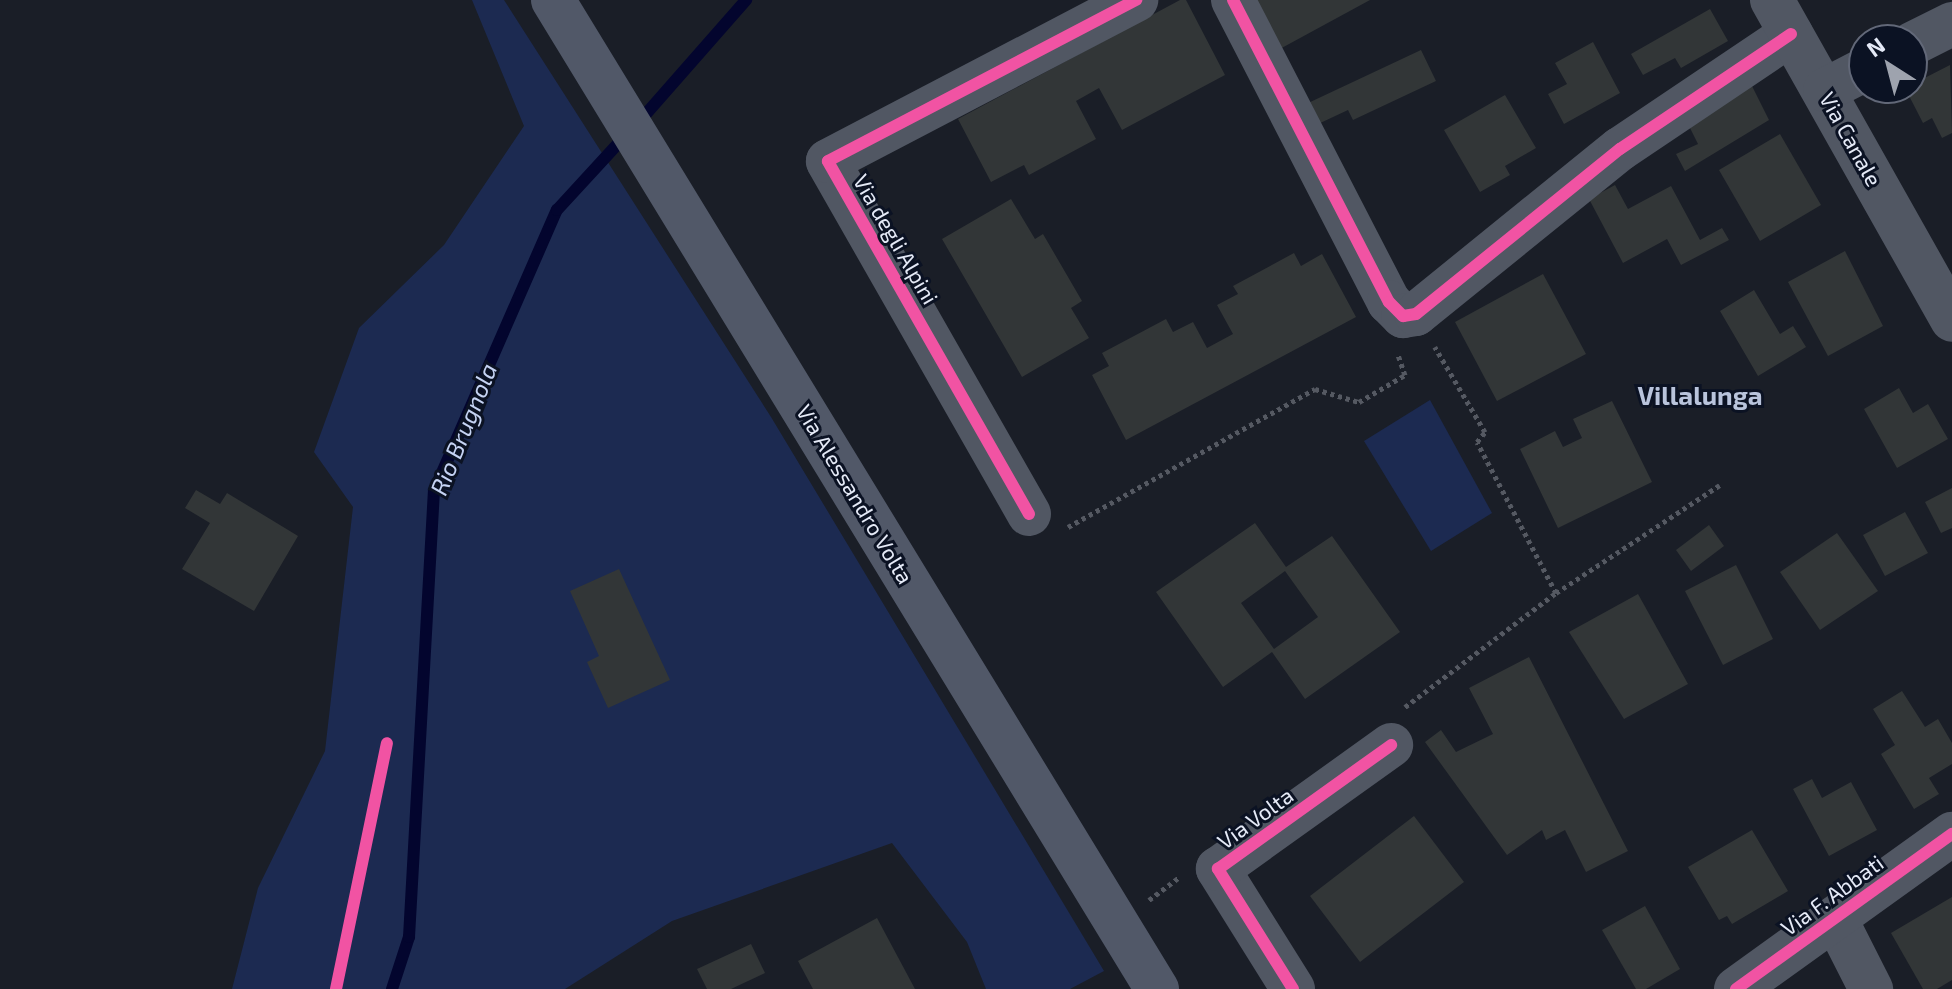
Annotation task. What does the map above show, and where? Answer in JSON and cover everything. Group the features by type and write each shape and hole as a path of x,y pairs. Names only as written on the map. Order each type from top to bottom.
{"main road":[{"name":"Via Alessandro Volta","path":"553,0 1116,924 1145,986"}],"street":[{"name":"Via degli Alpini","path":"1029,514 828,161 1136,0"},
{"path":"1233,0 1389,302 1403,316 1422,323 1620,149 1782,17"},
{"name":"Via Canale","path":"1782,17 1952,320"},
{"path":"1928,36 1952,24"},
{"path":"1825,90 1848,78"},
{"name":"Via Volta","path":"1293,989 1218,869 1392,731"},
{"name":"Via F. Abbati","path":"1736,989 1952,834"},
{"path":"1835,918 1871,989"}],"path":[{"path":"1029,514 1073,529 1315,389 1359,402 1405,375 1398,355 1422,323 1485,432 1477,442 1556,593"},
{"path":"1392,731 1556,593 1720,485"},
{"path":"1116,924 1192,868"}],"shaded area":[{"path":"472,0 504,0 771,417 1104,971 1070,989 986,989 967,942 892,843 672,921 565,989 232,989 258,888 325,751 353,507 314,452 359,328 444,245 524,126"},
{"path":"1430,400 1492,513 1431,551 1364,441"}],"building":[{"path":"1180,0 1186,0 1225,75 1122,130 1099,88 1076,101 1096,139 1029,175 1024,165 991,182 958,119"},
{"path":"1251,0 1370,0 1278,50"},
{"path":"1710,9 1728,41 1681,68 1675,58 1643,75 1631,54"},
{"path":"1593,42 1620,93 1564,124 1548,94 1567,84 1555,63"},
{"path":"1421,50 1436,81 1353,120 1348,110 1316,125 1306,104"},
{"path":"1950,65 1952,133 1942,138 1932,118 1923,123 1913,104 1928,104 1928,76"},
{"path":"1751,84 1769,120 1685,171 1676,154 1698,144 1685,118"},
{"path":"1505,95 1536,148 1505,166 1510,175 1480,192 1444,130"},
{"path":"1780,134 1821,205 1760,241 1719,170"},
{"path":"1615,185 1628,209 1671,186 1700,240 1722,228 1729,240 1681,265 1667,239 1623,263 1589,199"},
{"path":"1011,199 1035,239 1043,234 1082,301 1071,308 1089,338 1022,377 942,239"},
{"path":"1845,251 1883,326 1828,356 1788,282"},
{"path":"1294,253 1301,266 1322,254 1356,317 1126,440 1092,375 1109,366 1102,353 1166,319 1173,332 1193,322 1207,348 1233,334 1217,305 1238,294 1233,286"},
{"path":"1543,274 1586,354 1497,401 1455,322"},
{"path":"1754,290 1780,334 1793,326 1806,347 1758,376 1720,311"},
{"path":"1899,388 1913,413 1928,404 1948,439 1897,468 1864,409"},
{"path":"1612,401 1652,482 1558,528 1520,449 1555,431 1563,447 1582,438 1573,419"},
{"path":"1952,488 1952,528 1941,533 1925,502"},
{"path":"196,490 220,504 227,493 298,536 254,611 182,569 210,523 185,508"},
{"path":"1905,512 1928,553 1885,576 1863,535"},
{"path":"1255,523 1286,567 1332,536 1400,632 1305,699 1272,652 1223,687 1156,592","holes":["1285,571 1318,617 1274,649 1241,603"]},
{"path":"1709,525 1724,546 1691,571 1676,550"},
{"path":"1837,533 1878,591 1820,630 1780,572"},
{"path":"1736,565 1773,639 1723,665 1685,591"},
{"path":"619,569 670,680 608,708 587,662 599,656 570,591"},
{"path":"1638,594 1688,684 1624,719 1569,632"},
{"path":"1529,657 1628,851 1586,872 1565,830 1546,840 1542,830 1507,855 1425,742 1441,730 1456,752 1493,734 1469,688"},
{"path":"1902,691 1925,727 1938,719 1952,743 1952,764 1929,778 1939,794 1914,809 1881,754 1895,745 1873,709"},
{"path":"1812,779 1822,798 1851,782 1877,830 1829,856 1793,789"},
{"path":"1414,816 1464,882 1360,962 1310,896"},
{"path":"1752,830 1788,891 1732,924 1727,916 1719,920 1688,867"},
{"path":"1952,897 1952,980 1937,989 1923,989 1891,933"},
{"path":"1645,906 1680,969 1646,989 1636,989 1602,930"},
{"path":"877,918 915,989 813,989 798,961"},
{"path":"751,944 765,973 731,989 707,989 697,969"}],"waterway":[{"name":"Rio Brugnola","path":"638,123 746,0"},
{"name":"Rio Brugnola","path":"392,989 409,937 434,491 557,210 625,136"}],"cycle path":[{"path":"1029,514 828,161 1136,0"},
{"path":"1233,0 1389,302 1403,316 1416,314 1620,149 1791,34"},
{"path":"336,989 387,743"},
{"path":"1293,989 1218,869 1391,745"},
{"path":"1736,989 1952,834"}],"district":[{"name":"Villalunga","path":"1700,395"}]}
